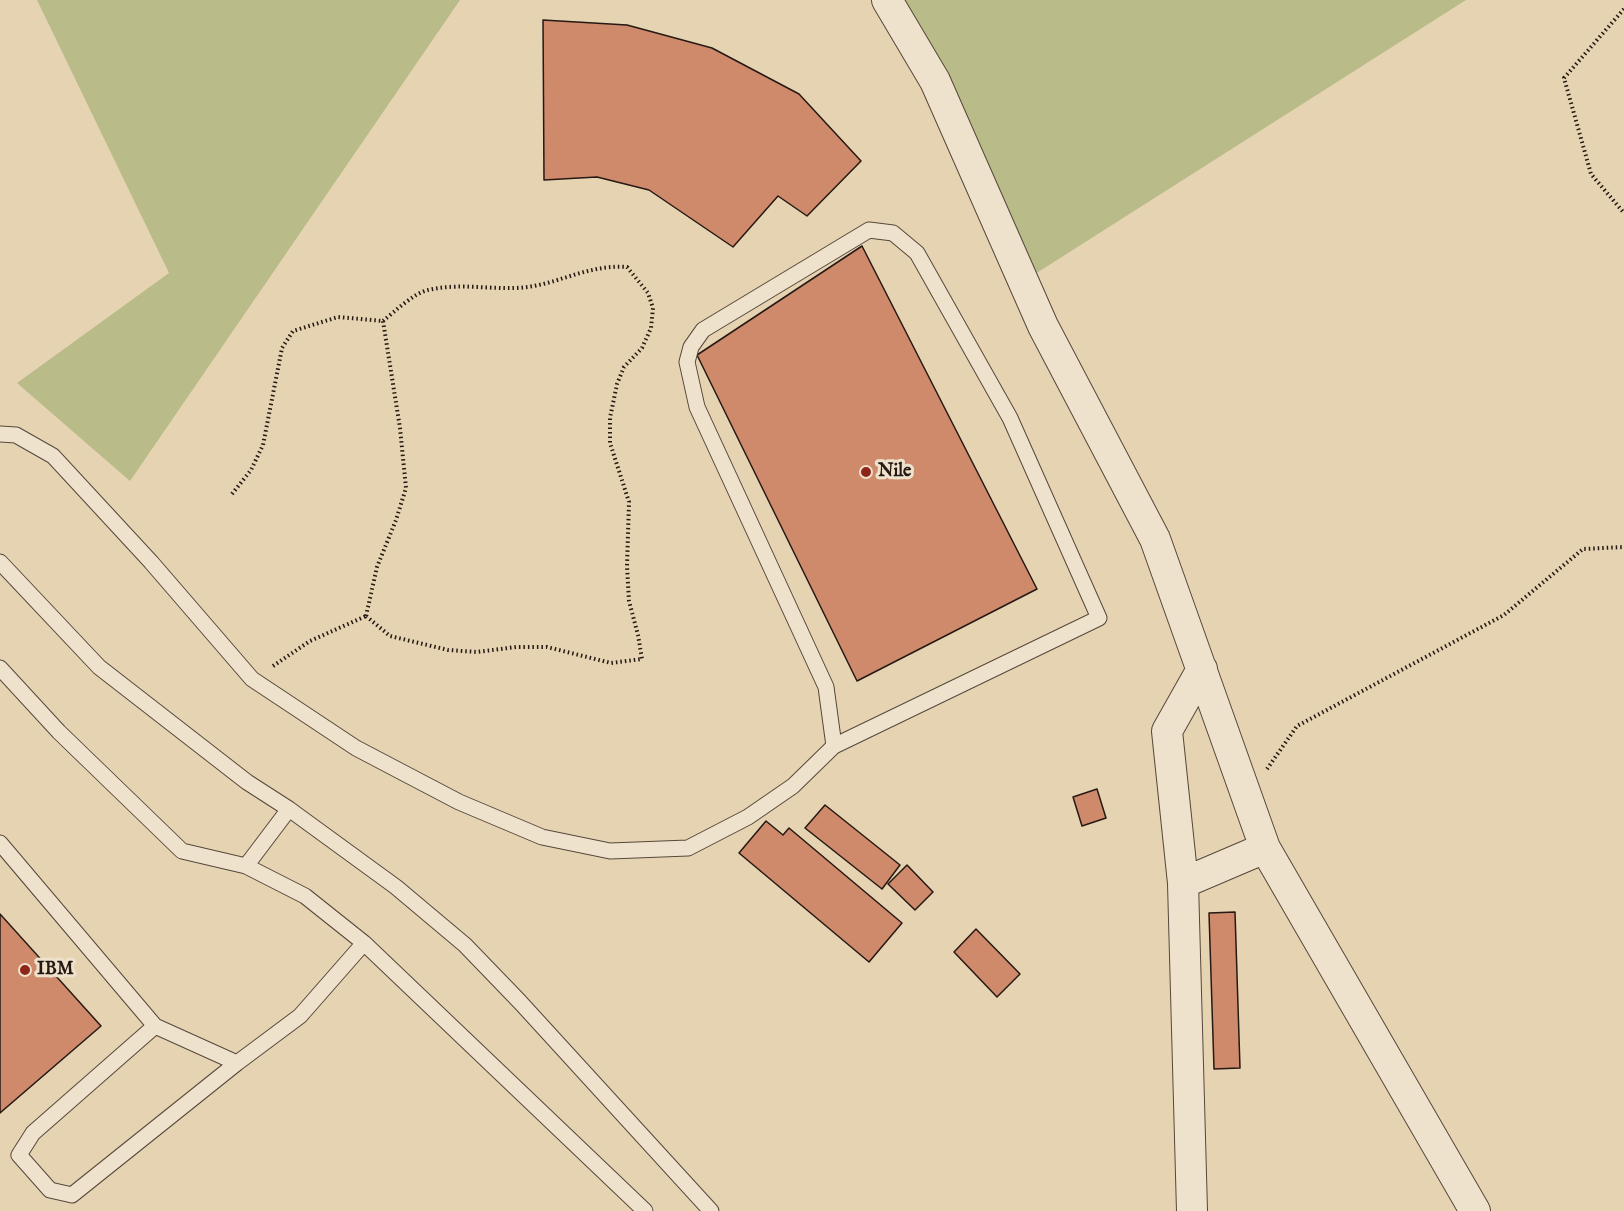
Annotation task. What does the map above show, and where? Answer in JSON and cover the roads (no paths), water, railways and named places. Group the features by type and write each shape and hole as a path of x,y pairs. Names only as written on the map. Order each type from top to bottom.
{"street":[{"path":"887,0 935,81 1043,326 1155,539 1249,797 1265,848 1475,1211"},
{"path":"1192,1211 1183,883 1167,731 1202,669"},
{"path":"1183,883 1265,848"}],"lane":[{"path":"0,434 16,435 52,456 151,562 252,679 356,748 459,802 542,837 610,851 688,848 748,817 793,786 834,746 1099,618 1010,418 916,253 893,233 869,230 704,330 691,347 687,362 697,406 826,687 834,746"},
{"path":"0,562 99,667 247,782 289,809 396,887 465,945 711,1211"},
{"path":"0,668 59,732 182,851 246,866 305,896 364,943 645,1211"},
{"path":"246,866 289,809"},
{"path":"0,843 155,1026 237,1063"},
{"path":"155,1026 33,1133 18,1155 50,1190 72,1195 237,1063 300,1016 364,943"}],"place":[{"name":"Nile","path":"866,472"},
{"name":"IBM","path":"25,970"}]}
